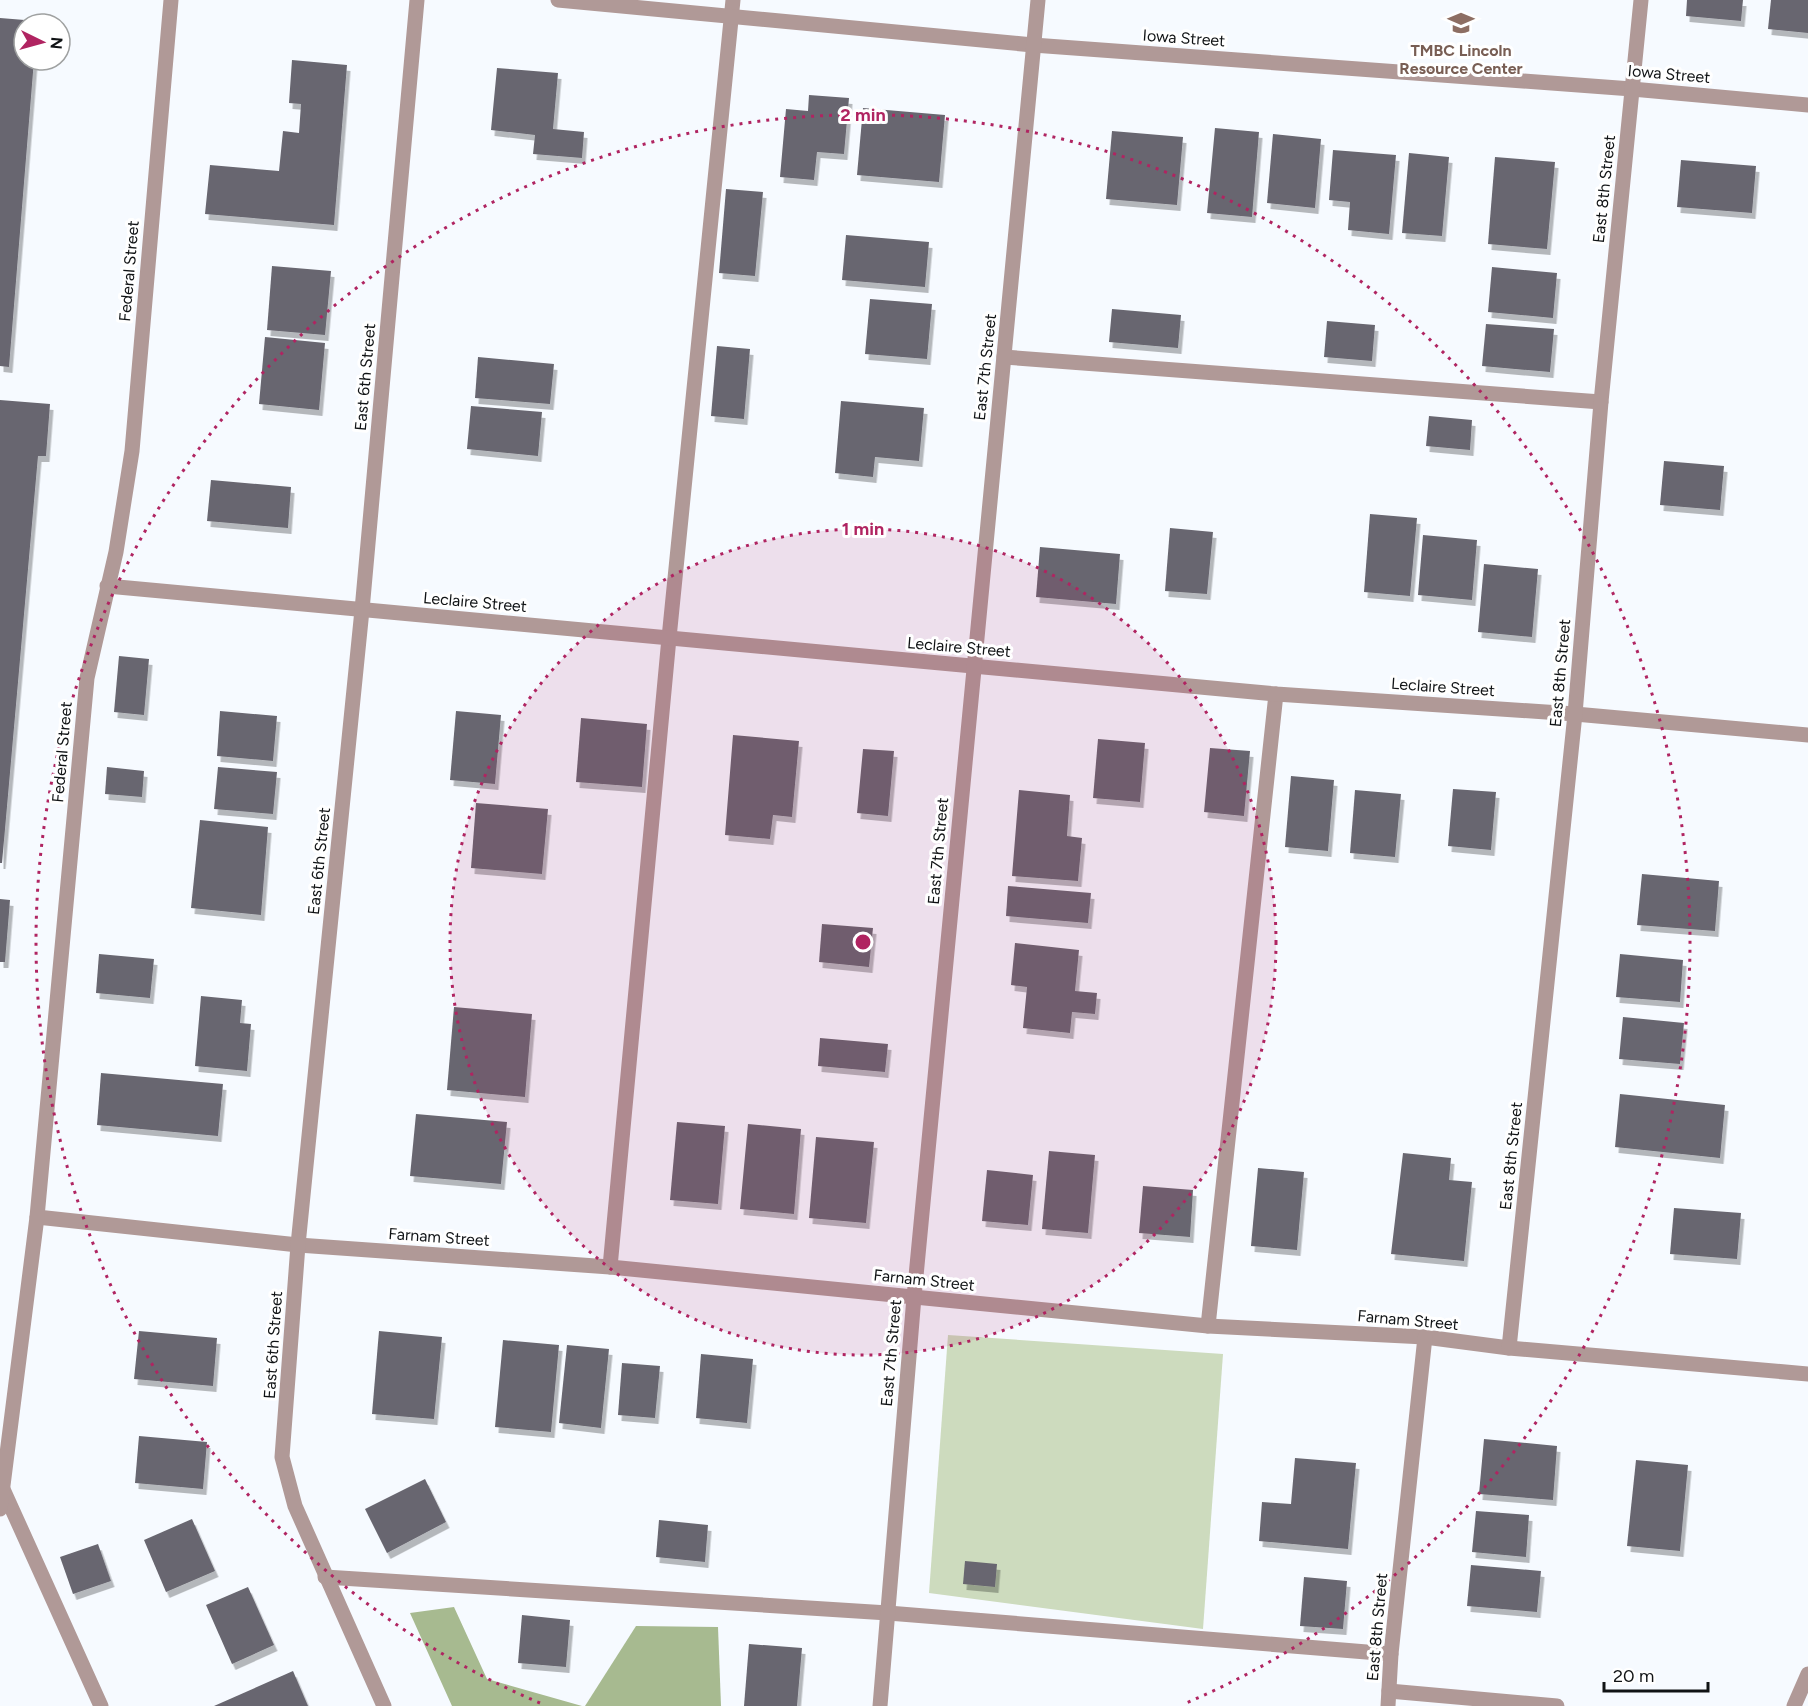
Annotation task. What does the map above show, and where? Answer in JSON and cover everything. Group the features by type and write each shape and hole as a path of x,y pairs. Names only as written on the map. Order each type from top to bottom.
{"street":[{"name":"Federal Street","path":"0,1509 37,1217 87,678 116,552 132,451 171,0"},
{"name":"East 6th Street","path":"384,1706 295,1506 282,1457 298,1245 362,610 417,0"},
{"name":"Iowa Street","path":"558,0 1034,45 1632,89 1808,105"},
{"path":"610,1267 669,638 733,0"},
{"name":"East 7th Street","path":"880,1706 914,1297 1038,0"},
{"name":"East 8th Street","path":"1509,1348 1575,714 1601,402 1641,0"},
{"path":"1004,357 1601,402"},
{"name":"Leclaire Street","path":"107,586 1276,694 1575,714 1808,735"},
{"path":"1208,1326 1276,694"},
{"name":"Farnam Street","path":"37,1217 298,1245 610,1267 1208,1326 1425,1337 1509,1348 1808,1374"},
{"name":"East 8th Street","path":"1388,1699 1425,1337"},
{"path":"1808,1367 1808,1374"},
{"path":"2,1487 101,1706"},
{"path":"325,1577 888,1613 1391,1654"},
{"path":"1800,1700 1808,1674"},
{"path":"1388,1699 1557,1706"}],"green space":[{"path":"948,1335 1223,1354 1203,1629 929,1593"},
{"path":"454,1607 487,1679 582,1706 452,1706 410,1613"},
{"path":"636,1626 718,1627 721,1706 585,1706"}],"building":[{"path":"1687,0 1743,0 1741,21 1686,16"},
{"path":"1771,0 1808,0 1808,33 1768,29"},
{"path":"0,18 12,19 12,72 33,72 9,367 0,366"},
{"path":"292,60 347,65 334,225 205,214 210,165 279,171 283,131 299,133 301,104 289,103"},
{"path":"497,68 558,73 553,129 584,132 582,158 533,154 535,135 491,130"},
{"path":"809,95 849,98 844,154 817,152 814,180 780,177 786,109 808,111"},
{"path":"863,108 945,115 939,182 857,175"},
{"path":"1215,128 1259,132 1252,217 1207,213"},
{"path":"1112,131 1183,137 1177,205 1106,199"},
{"path":"1273,134 1321,139 1315,208 1267,203"},
{"path":"1333,150 1396,155 1389,234 1348,230 1350,202 1329,200"},
{"path":"1409,153 1449,157 1442,236 1402,233"},
{"path":"1495,157 1555,162 1547,249 1488,244"},
{"path":"1681,160 1756,166 1752,213 1677,207"},
{"path":"726,189 763,192 755,276 719,273"},
{"path":"846,235 929,242 925,287 842,280"},
{"path":"272,266 331,271 325,335 267,330"},
{"path":"1492,267 1557,273 1553,318 1488,312"},
{"path":"870,299 932,304 927,359 865,354"},
{"path":"1112,309 1181,315 1178,348 1109,342"},
{"path":"1327,321 1375,325 1372,361 1324,357"},
{"path":"1486,324 1554,329 1550,372 1482,366"},
{"path":"265,337 325,343 319,410 259,404"},
{"path":"717,346 750,349 744,419 711,416"},
{"path":"478,357 554,364 550,404 475,398"},
{"path":"0,400 50,404 46,456 38,456 2,863 0,863"},
{"path":"841,401 924,408 919,461 875,457 873,477 835,473"},
{"path":"471,406 542,412 538,456 467,449"},
{"path":"1429,416 1472,420 1470,450 1426,446"},
{"path":"1664,461 1724,466 1720,510 1660,505"},
{"path":"211,480 291,487 288,528 207,521"},
{"path":"1370,514 1417,518 1410,596 1364,592"},
{"path":"1170,528 1213,532 1207,594 1165,591"},
{"path":"1423,535 1477,540 1472,600 1418,595"},
{"path":"1040,547 1120,554 1116,604 1036,597"},
{"path":"1484,564 1538,569 1532,637 1478,632"},
{"path":"119,656 149,659 144,715 114,712"},
{"path":"220,711 277,716 273,761 217,756"},
{"path":"456,711 501,715 495,784 450,780"},
{"path":"581,718 647,724 642,787 576,782"},
{"path":"733,735 799,741 792,817 773,815 770,839 725,835"},
{"path":"1098,739 1145,743 1140,802 1093,798"},
{"path":"1210,748 1250,751 1244,816 1204,812"},
{"path":"863,749 894,751 888,816 857,813"},
{"path":"107,767 144,771 142,797 105,794"},
{"path":"218,767 277,772 273,814 214,809"},
{"path":"1291,776 1334,780 1328,851 1285,847"},
{"path":"1453,789 1496,792 1491,850 1448,846"},
{"path":"1019,790 1070,795 1067,836 1082,838 1078,881 1012,876"},
{"path":"1355,790 1401,794 1395,857 1350,853"},
{"path":"476,803 548,809 542,874 471,868"},
{"path":"200,820 268,827 261,915 191,908"},
{"path":"1642,874 1719,881 1715,931 1637,925"},
{"path":"1008,886 1091,893 1088,923 1006,916"},
{"path":"0,899 10,900 5,962 0,962"},
{"path":"822,924 873,928 869,967 819,962"},
{"path":"1015,943 1079,950 1075,991 1097,993 1095,1014 1072,1012 1070,1033 1023,1028 1027,987 1011,985"},
{"path":"99,954 154,959 150,998 96,993"},
{"path":"1620,954 1683,960 1680,1002 1616,997"},
{"path":"201,996 242,1000 240,1023 251,1024 247,1071 195,1066"},
{"path":"454,1007 532,1014 525,1097 447,1090"},
{"path":"1623,1017 1684,1023 1680,1064 1619,1059"},
{"path":"820,1038 888,1044 885,1072 818,1066"},
{"path":"101,1073 223,1084 218,1136 97,1125"},
{"path":"1620,1094 1725,1105 1720,1158 1615,1147"},
{"path":"416,1114 507,1122 501,1184 410,1176"},
{"path":"677,1122 725,1126 718,1204 670,1200"},
{"path":"748,1124 801,1129 794,1214 740,1209"},
{"path":"816,1137 874,1142 866,1223 809,1218"},
{"path":"1049,1151 1095,1155 1088,1233 1042,1229"},
{"path":"1403,1153 1451,1158 1449,1180 1472,1182 1464,1261 1391,1254"},
{"path":"1258,1168 1304,1172 1297,1250 1251,1246"},
{"path":"987,1170 1033,1175 1028,1225 982,1221"},
{"path":"1143,1186 1193,1190 1190,1237 1139,1233"},
{"path":"1674,1208 1741,1213 1737,1259 1670,1254"},
{"path":"139,1331 217,1338 213,1386 134,1379"},
{"path":"379,1331 442,1337 434,1419 372,1414"},
{"path":"503,1340 559,1345 551,1432 495,1427"},
{"path":"567,1345 609,1349 601,1428 559,1423"},
{"path":"701,1354 753,1359 747,1423 696,1418"},
{"path":"622,1363 660,1366 655,1418 618,1415"},
{"path":"139,1436 207,1442 203,1489 135,1483"},
{"path":"1484,1439 1557,1446 1553,1500 1479,1494"},
{"path":"1295,1458 1356,1463 1348,1549 1259,1541 1262,1502 1291,1504"},
{"path":"1636,1460 1688,1465 1680,1551 1627,1546"},
{"path":"425,1479 446,1522 387,1553 365,1509"},
{"path":"1476,1511 1529,1515 1526,1557 1472,1552"},
{"path":"192,1519 215,1571 166,1592 144,1540"},
{"path":"659,1520 708,1525 705,1562 656,1557"},
{"path":"98,1544 111,1581 73,1594 60,1557"},
{"path":"965,1561 997,1564 995,1587 963,1584"},
{"path":"1471,1565 1541,1571 1537,1612 1467,1606"},
{"path":"1304,1577 1347,1581 1343,1629 1300,1626"},
{"path":"248,1587 274,1645 232,1664 206,1605"},
{"path":"522,1615 570,1620 566,1667 518,1663"},
{"path":"749,1644 802,1648 797,1706 744,1706"},
{"path":"293,1671 308,1706 214,1706"}],"place":[{"name":"TMBC Lincoln Resource Center","path":"1461,23"}]}
